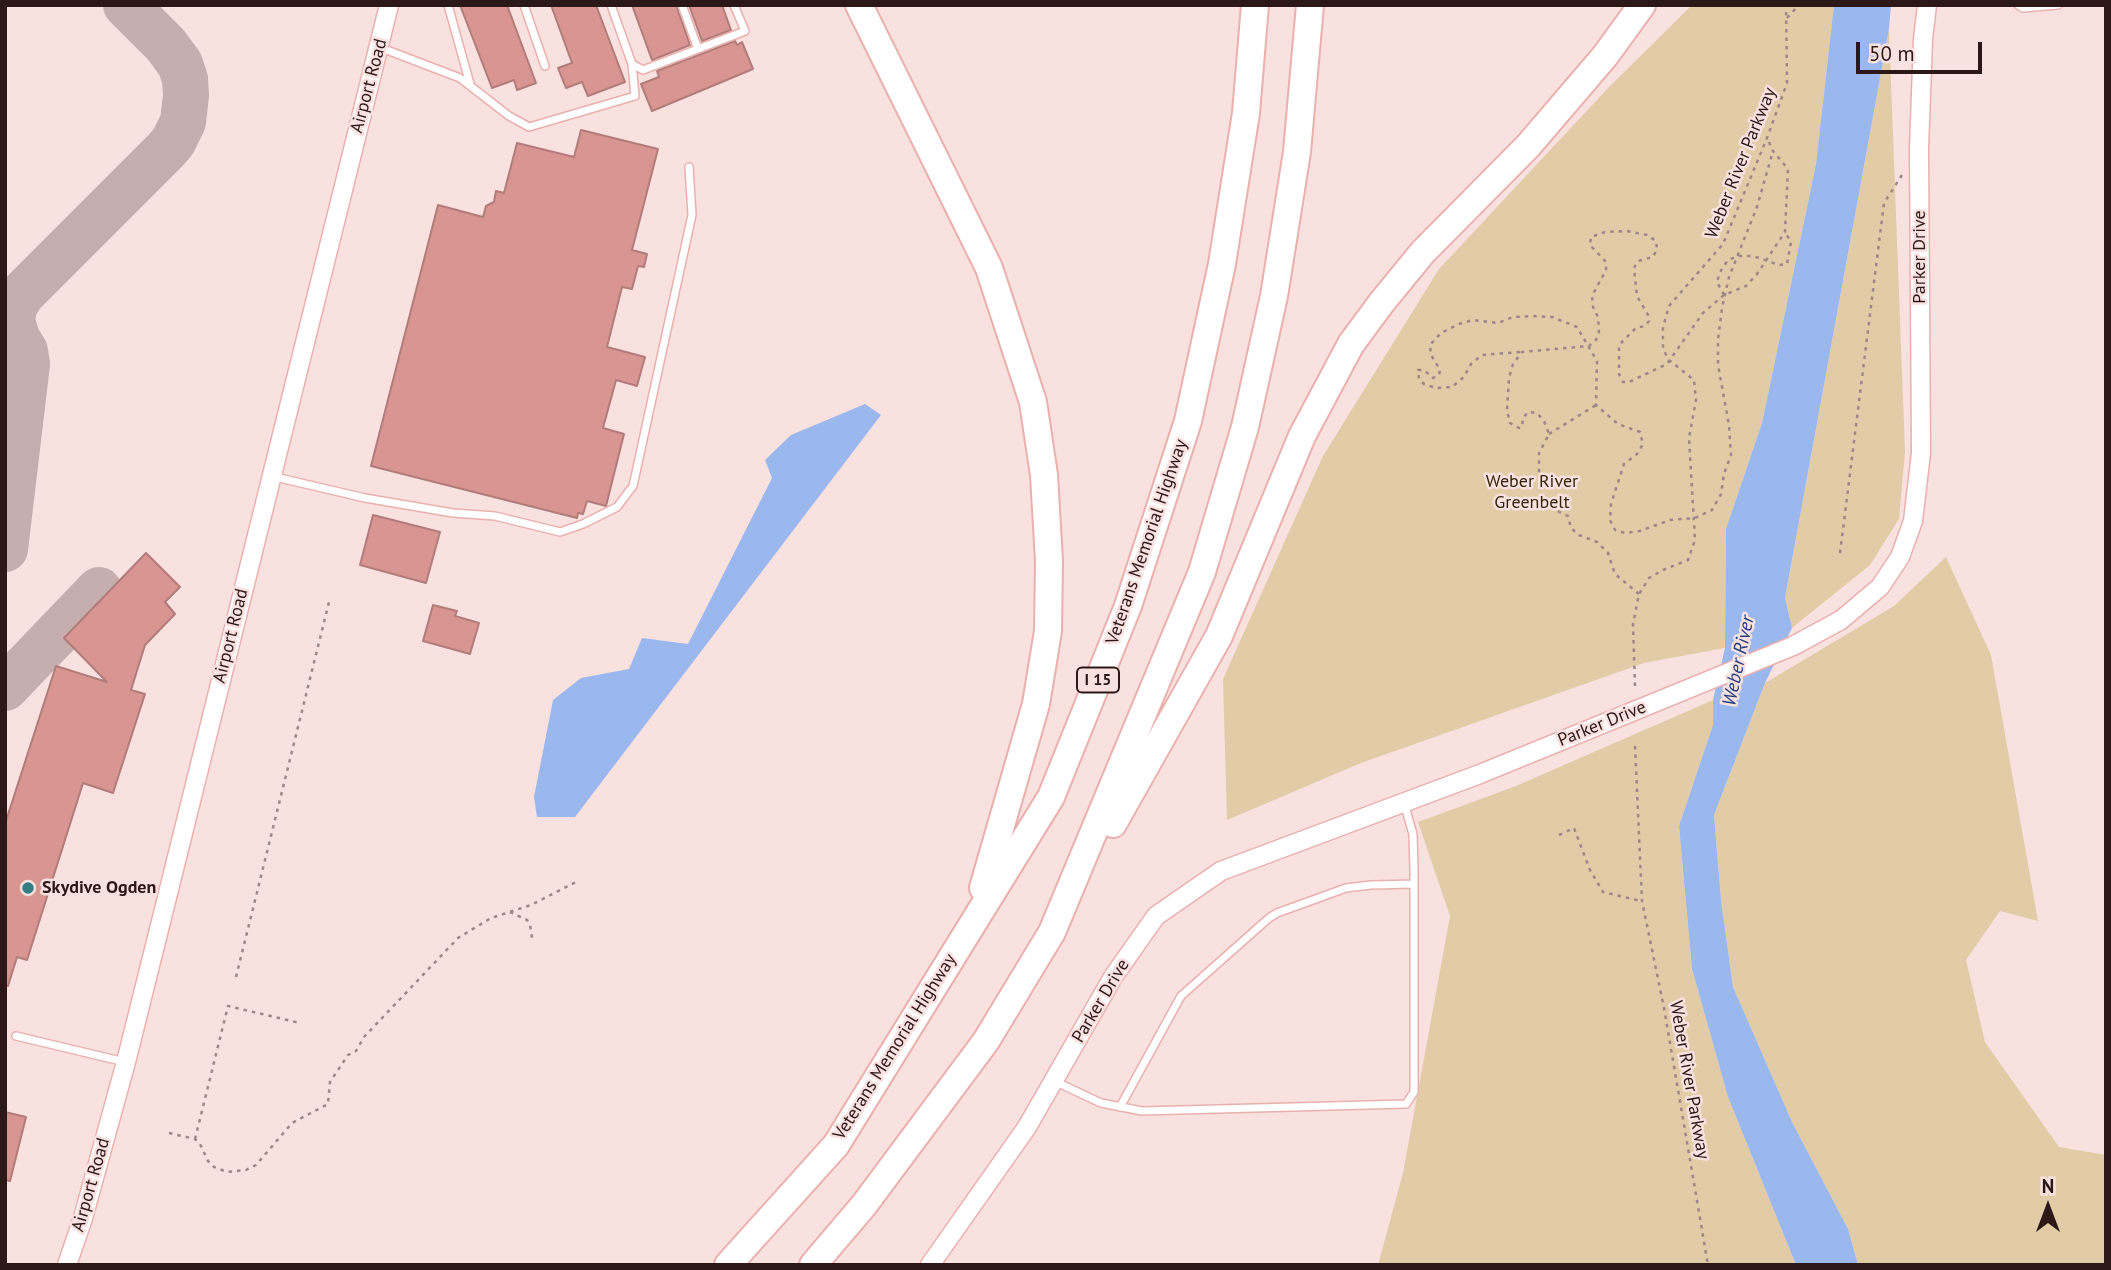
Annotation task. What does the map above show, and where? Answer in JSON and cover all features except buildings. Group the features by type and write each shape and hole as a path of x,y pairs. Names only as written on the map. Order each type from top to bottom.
{"highway":[{"path":"859,5 989,268 1033,402 1044,475 1049,561 1048,631 1036,704 974,919"},
{"name":"Veterans Memorial Highway","path":"727,1265 836,1145 1051,797 1128,606 1188,421 1222,264 1246,113 1255,5"},
{"path":"1052,932 1202,572 1245,427 1274,296 1297,152 1310,5"},
{"path":"813,1265 864,1205 986,1041 1052,932 1219,636 1302,436 1351,344 1423,252 1536,136 1605,56 1642,5"}],"street":[{"name":"Airport Road","path":"67,1265 83,1218 126,1062 389,5"},
{"name":"Parker Drive","path":"930,1265 1027,1128 1113,977 1156,916 1221,871 1404,803 1793,646 1841,620 1880,587 1900,557 1913,521 1921,453 1919,148 1927,5"}],"lane":[{"path":"448,5 471,85"},
{"path":"524,5 545,66"},
{"path":"379,47 460,78 509,116 529,127 635,96 632,64 611,5"},
{"path":"682,5 698,49"},
{"path":"632,64 643,70 745,32 734,5"},
{"path":"2018,5 2023,8 2058,5"},
{"path":"271,476 365,499 453,513 495,516 559,532 583,524 617,507 633,486 692,215 689,167"},
{"path":"1054,1081 1101,1103 1142,1111 1406,1104 1414,1092 1413,834 1404,803"},
{"path":"1120,1107 1181,996 1269,918 1277,912 1358,886 1413,884"},
{"path":"16,1036 126,1062"}],"path":[{"name":"Weber River Parkway","path":"1669,360 1663,349 1663,327 1669,306 1723,244 1787,83 1786,5"},
{"path":"1787,18 1799,5"},
{"path":"1596,405 1597,360 1589,346 1577,327 1552,317 1513,317 1499,323 1473,320 1441,333 1430,345 1431,355 1440,369 1439,375 1433,378 1424,370 1418,370 1419,379 1424,384 1437,388 1452,387 1482,355 1589,346 1596,341 1600,332 1592,296 1606,270 1606,262 1590,245 1591,237 1605,232 1627,231 1647,235 1656,241 1657,249 1653,257 1638,261 1634,268 1637,296 1649,321 1645,326 1636,328 1619,345 1619,374 1623,382 1629,382 1667,365 1703,313 1724,295 1746,286 1785,232 1788,169 1773,151 1767,138"},
{"path":"1840,554 1884,203 1919,148"},
{"path":"1596,405 1618,424 1640,432 1643,444 1637,454 1624,464 1611,503 1610,520 1615,530 1625,533 1640,531 1670,520 1695,518 1712,510 1721,494 1731,455 1729,425 1718,365 1724,295 1757,207 1773,151"},
{"path":"1724,295 1717,282 1728,260 1738,256 1753,256 1779,265 1787,264 1791,243 1785,232"},
{"path":"1522,352 1513,364 1509,378 1507,410 1510,423 1522,427 1523,418 1528,412 1538,413 1549,434"},
{"path":"1635,686 1633,624 1639,594 1649,578 1688,561 1695,540 1689,439 1696,401 1694,380 1669,360"},
{"path":"1596,405 1549,434 1539,453 1542,500 1549,507 1569,516 1571,528 1579,535 1597,542 1608,553 1615,574 1639,594"},
{"path":"236,977 330,598"},
{"name":"Weber River Parkway","path":"1635,746 1642,901 1664,1008 1708,1265"},
{"path":"1559,835 1574,828 1590,870 1603,892 1642,901"},
{"path":"169,1133 195,1139 208,1161 214,1167 227,1172 246,1170 256,1165 292,1123 328,1104 330,1082 348,1055 356,1051 365,1037 458,938 491,918 547,898 576,882"},
{"path":"510,912 527,920 532,938"},
{"path":"195,1139 228,1006 300,1023"}],"green space":[{"name":"Weber River Greenbelt","path":"1692,5 1834,5 1816,164 1762,423 1726,529 1725,648 1644,663 1361,763 1227,820 1223,679 1323,456 1439,269 1610,86"},
{"path":"1889,29 1905,452 1899,519 1870,565 1792,628 1785,598"},
{"path":"1946,557 1991,655 2038,921 2000,911 1966,960 1985,1042 2059,1147 2106,1155 2106,1265 1858,1265 1848,1229 1792,1122 1733,987 1721,900 1714,815 1765,683 1894,606"},
{"path":"1713,700 1713,725 1679,826 1692,969 1728,1097 1796,1265 1378,1265 1403,1173 1450,916 1418,822 1516,786"}],"water":[{"name":"Weber River","path":"1834,5 1891,5 1889,29 1785,598 1792,628 1765,683 1714,815 1721,900 1733,987 1792,1122 1848,1229 1858,1265 1796,1265 1728,1097 1692,969 1679,826 1713,725 1713,700 1725,648 1726,529 1762,423 1816,164"},
{"path":"865,404 881,415 575,817 537,817 534,797 553,700 581,678 629,669 642,638 688,644 772,478 765,460 791,435"}],"taxiway":[{"path":"5,311 165,151 183,122 186,95 180,64 166,45 126,5"},
{"path":"5,549 27,364 25,351 17,338 12,321 14,307 22,294"},
{"path":"5,688 99,590"}],"place":[{"name":"Skydive Ogden","path":"28,888"}]}
